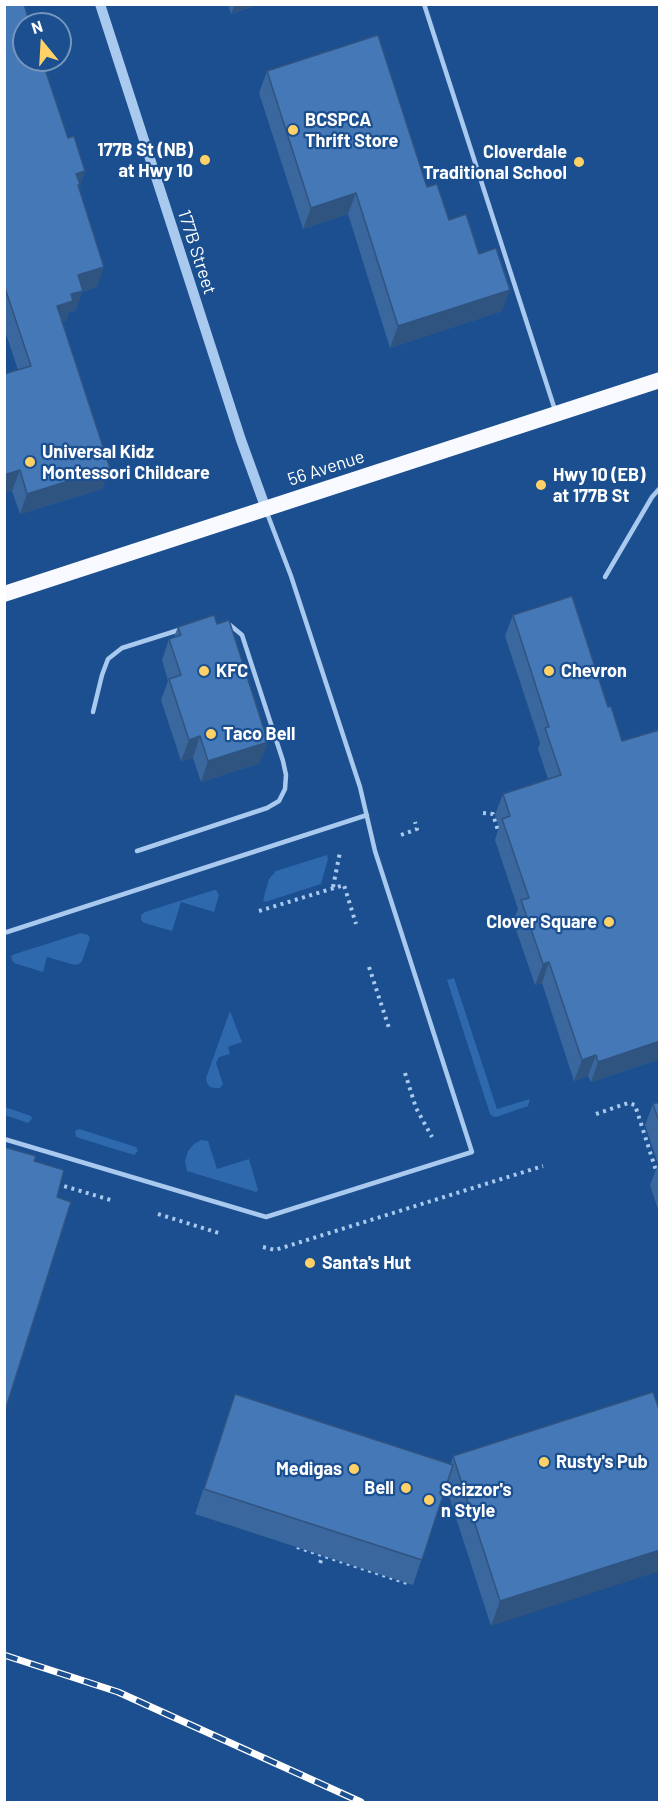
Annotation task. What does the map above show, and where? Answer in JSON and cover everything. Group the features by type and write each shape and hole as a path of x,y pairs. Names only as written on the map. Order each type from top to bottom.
{"highway":[{"name":"56 Avenue","path":"4,594 660,380"}],"street":[{"name":"177B Street","path":"100,4 241,440 266,509"}],"lane":[{"path":"424,4 555,413"},
{"path":"605,577 652,497 660,488"},
{"path":"4,1139 266,1217 472,1152 375,851 347,748 291,576 266,509"},
{"path":"137,850 267,808 279,801 285,789 286,775 283,761 242,636 230,625 222,624"},
{"path":"93,712 108,659 122,648 185,628"},
{"path":"4,933 367,815"}],"path":[{"path":"483,813 493,814 500,836"},
{"path":"401,835 417,829 415,822"},
{"path":"333,888 341,854"},
{"path":"259,911 344,885 356,924"},
{"path":"369,966 390,1031"},
{"path":"405,1073 416,1108 432,1137"},
{"path":"596,1114 607,1108 628,1103 635,1105 660,1183"},
{"path":"263,1247 275,1250 543,1166"},
{"path":"50,1182 114,1201"},
{"path":"158,1214 222,1234"},
{"path":"290,1545 407,1584"},
{"path":"320,1563 323,1556"}],"shaded area":[{"path":"327,855 321,884 265,902 263,900 269,879 276,871"},
{"path":"214,890 219,895 214,912 181,902 172,931 144,923 141,920 141,915 145,912"},
{"path":"81,933 90,938 79,964 75,965 47,957 43,972 14,963 12,960 11,956 15,954"},
{"path":"454,978 497,1109 530,1099 528,1106 496,1117 490,1114 447,980"},
{"path":"230,1011 242,1042 228,1047 230,1054 219,1057 216,1063 223,1084 220,1088 214,1088 210,1087 206,1078"},
{"path":"5,1107 31,1116 32,1119 28,1123 5,1115"},
{"path":"79,1129 136,1147 138,1151 134,1155 76,1137 75,1131"},
{"path":"201,1140 208,1141 217,1169 249,1159 258,1190 256,1192 187,1171 185,1161 188,1151"}],"building":[{"path":"4,4 24,4 26,12 12,12 12,72 46,72 68,138 74,136 85,171 76,174 80,184 78,185 104,267 78,275 83,291 71,294 73,301 57,306 110,468 27,494 20,470 4,475 4,374 31,366 4,285"},
{"path":"378,35 427,187 437,184 449,220 466,214 479,254 496,248 510,290 398,326 356,193 311,208 267,71"},
{"path":"572,596 608,707 611,706 622,741 659,730 660,732 660,1041 598,1062 596,1055 582,1060 549,962 543,964 521,900 529,898 502,819 510,816 503,794 561,775 545,728 549,727 513,615"},
{"name":"Taco Bell","path":"214,615 217,624 229,620 268,742 208,761 200,736 189,740 169,679 181,675 169,639 181,635 178,627"},
{"path":"660,1102 660,1124 653,1104"},
{"path":"4,1147 36,1156 34,1161 64,1170 57,1197 71,1202 4,1414"},
{"path":"653,1392 660,1409 660,1550 500,1601 453,1456"},
{"path":"235,1394 453,1465 422,1560 204,1489"}],"railway":[{"path":"4,1655 118,1692 361,1802"}],"place":[{"name":"BCSPCA Thrift Store","path":"293,130"},
{"name":"177B St (NB) at Hwy 10","path":"205,160"},
{"name":"Cloverdale Traditional School","path":"579,162"},
{"name":"Universal Kidz Montessori Childcare","path":"30,462"},
{"name":"Hwy 10 (EB) at 177B St","path":"541,485"},
{"name":"KFC","path":"204,671"},
{"name":"Chevron","path":"549,671"},
{"name":"Taco Bell","path":"211,734"},
{"name":"Clover Square","path":"609,922"},
{"name":"Santa's Hut","path":"310,1263"},
{"name":"Rusty's Pub","path":"544,1462"},
{"name":"Medigas","path":"354,1469"},
{"name":"Bell","path":"406,1488"},
{"name":"Scizzor's n Style","path":"429,1500"}]}
